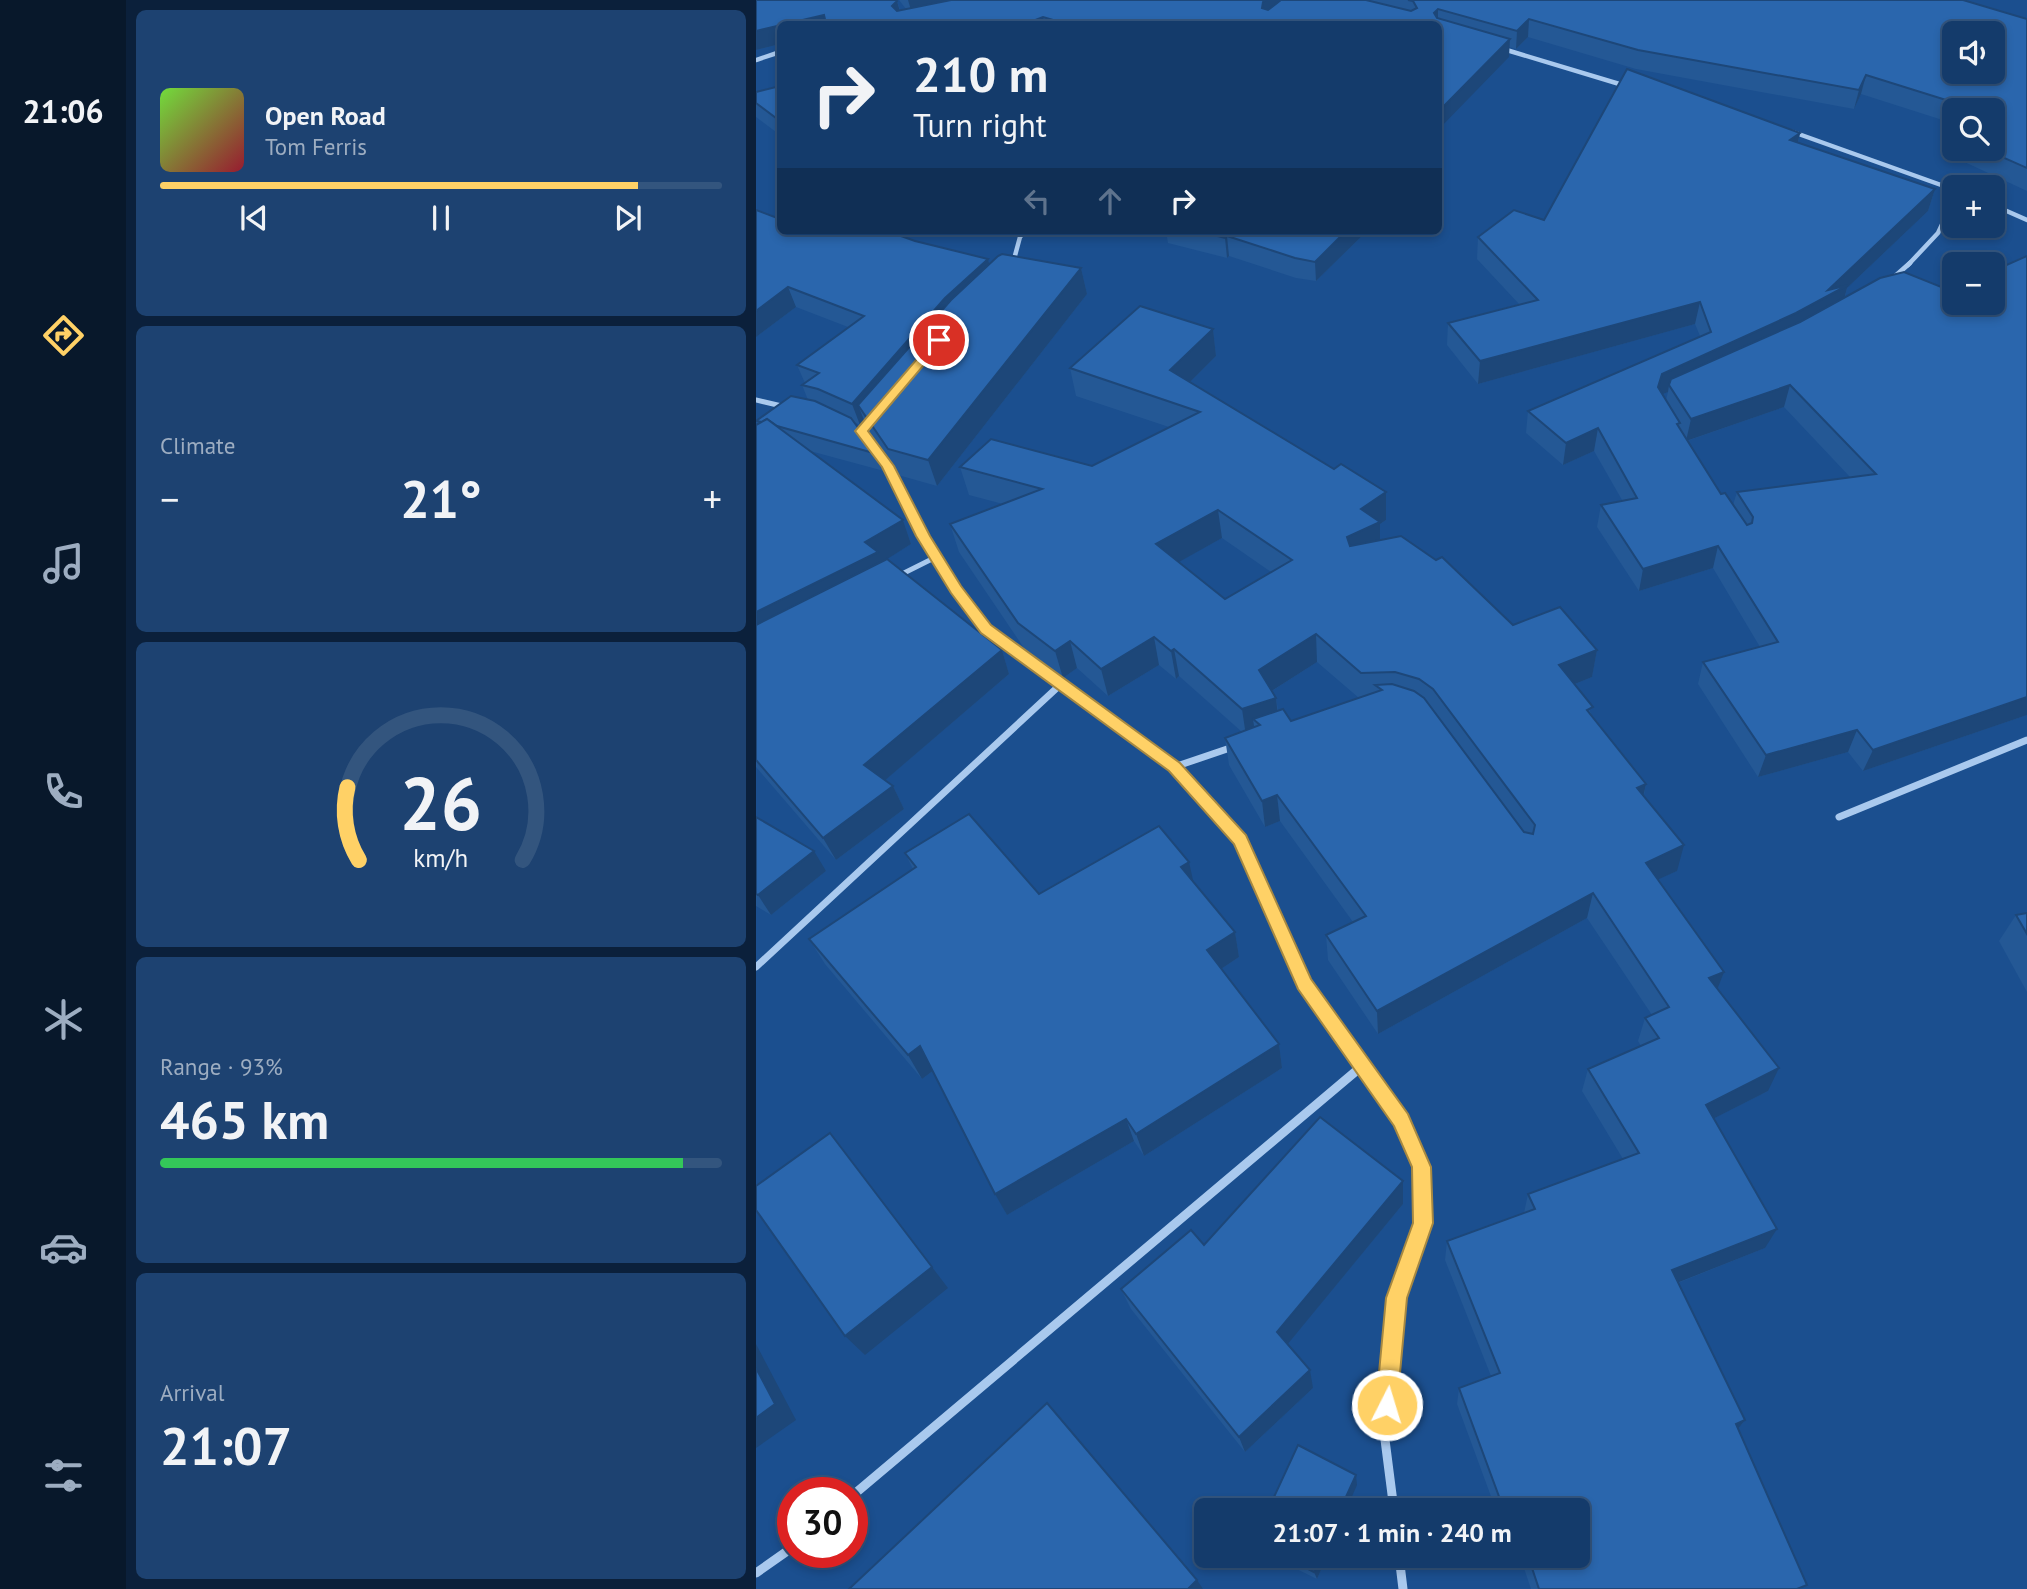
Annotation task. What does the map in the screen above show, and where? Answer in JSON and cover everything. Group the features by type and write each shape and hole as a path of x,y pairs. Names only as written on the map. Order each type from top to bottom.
{"street":[{"path":"1487,45 1631,87"},
{"path":"756,60 777,53"},
{"path":"1790,131 1942,185"},
{"path":"2005,210 2027,220"},
{"path":"1888,282 1933,241 1942,228"},
{"path":"1007,270 1014,261 1021,235"},
{"path":"756,400 789,407 778,414"},
{"path":"849,425 861,431 887,466 936,557 986,629 1174,767 1240,840 1304,984 1402,1121 1421,1167 1423,1223 1396,1298 1384,1432 1392,1498"},
{"path":"888,582 936,557"},
{"path":"756,967 1060,685"},
{"path":"1839,817 2027,740"},
{"path":"1174,767 1238,745"},
{"path":"868,1483 1362,1066"},
{"path":"756,1573 777,1558"},
{"path":"1400,1568 1403,1589"}],"building":[{"path":"756,0 896,0 892,6 897,11 951,0 1266,0 1262,8 1268,10 1281,0 1366,0 1411,11 1417,8 1413,1 1408,0 1963,0 2027,19 2027,168 2005,158 2005,98 1942,99 1866,75 1859,90 1638,50 1529,19 1517,31 1438,9 1434,13 1437,18 1510,39 1442,108 1442,21 1057,21 1043,17 1033,21 825,21 824,15 798,21 777,21 777,26 756,31"},
{"path":"1627,69 1800,133 1790,140 1935,189 1828,290 1848,285 1796,313 1662,374 1658,387 1680,423 1677,424 1721,494 1725,493 1747,525 1752,523 1753,517 1737,492 1876,474 1790,385 1691,419 1669,385 1671,379 1800,322 1880,278 1904,272 1942,287 1942,315 2005,315 2005,266 2027,256 2027,697 1873,750 1857,730 1766,755 1703,662 1778,642 1718,546 1643,569 1601,505 1637,498 1598,428 1566,443 1528,411 1711,332 1700,302 1480,361 1448,323 1538,300 1478,237 1514,210 1544,220"},
{"path":"777,87 777,119 756,103 756,92"},
{"path":"756,210 777,218 777,235 898,235 988,259 945,298 852,404 802,385 819,373 797,365 864,316 788,287 756,311"},
{"path":"1213,235 1342,235 1315,262 1227,236 1225,238"},
{"path":"1002,254 1081,268 928,460 888,449 858,405 951,300"},
{"path":"1140,306 1213,329 1170,370 1334,469 1341,464 1386,492 1361,509 1380,522 1347,537 1350,546 1401,536 1436,560 1442,557 1513,625 1560,607 1597,650 1559,665 1593,707 1587,710 1646,784 1637,788 1684,845 1646,863 1724,972 1709,978 1779,1068 1706,1105 1777,1229 1672,1270 1745,1420 1736,1424 1807,1585 1797,1589 1539,1589 1532,1568 1590,1568 1590,1498 1500,1498 1459,1388 1500,1373 1447,1241 1535,1209 1528,1194 1639,1153 1588,1069 1659,1038 1645,1018 1669,1007 1593,893 1377,1011 1326,935 1366,916 1277,795 1262,801 1225,738 1260,725 1253,719 1283,709 1291,721 1382,690 1375,685 1392,684 1414,691 1424,698 1524,832 1533,834 1535,825 1433,689 1419,679 1395,672 1361,673 1316,634 1259,670 1276,698 1242,709 1174,649 1171,651 1154,637 1101,669 1070,641 1055,651 1018,623 950,524 1042,489 960,467 991,439 1092,466 1200,412 1070,368","holes":["1218,510 1292,560 1225,599 1156,544"]},
{"path":"791,396 815,401 851,418 877,454 777,426 767,419 756,421"},
{"path":"767,419 903,520 865,542 878,552 756,612 756,425"},
{"path":"887,559 1002,650 864,765 893,786 823,838 756,760 756,625"},
{"path":"969,814 1039,894 1159,826 1189,862 1181,867 1235,932 1207,950 1279,1044 1136,1134 1126,1119 995,1194 920,1046 908,1055 809,939 916,867 905,853"},
{"path":"756,817 814,851 758,895 756,894"},
{"path":"2027,913 2027,934 2016,915"},
{"path":"1320,1117 1403,1181 1277,1332 1310,1370 1239,1437 1121,1289 1191,1230 1204,1245"},
{"path":"830,1133 932,1267 845,1336 756,1210 756,1186"},
{"path":"756,1368 775,1404 756,1418"},
{"path":"1047,1403 1197,1580 1188,1589 849,1589"},
{"path":"1298,1445 1356,1475 1345,1498 1274,1498"}],"route":[{"path":"939,340 861,431 887,466 923,536 956,589 986,629 1174,767 1240,840 1304,984 1402,1121 1421,1167 1423,1223 1396,1298 1387,1405"}]}
